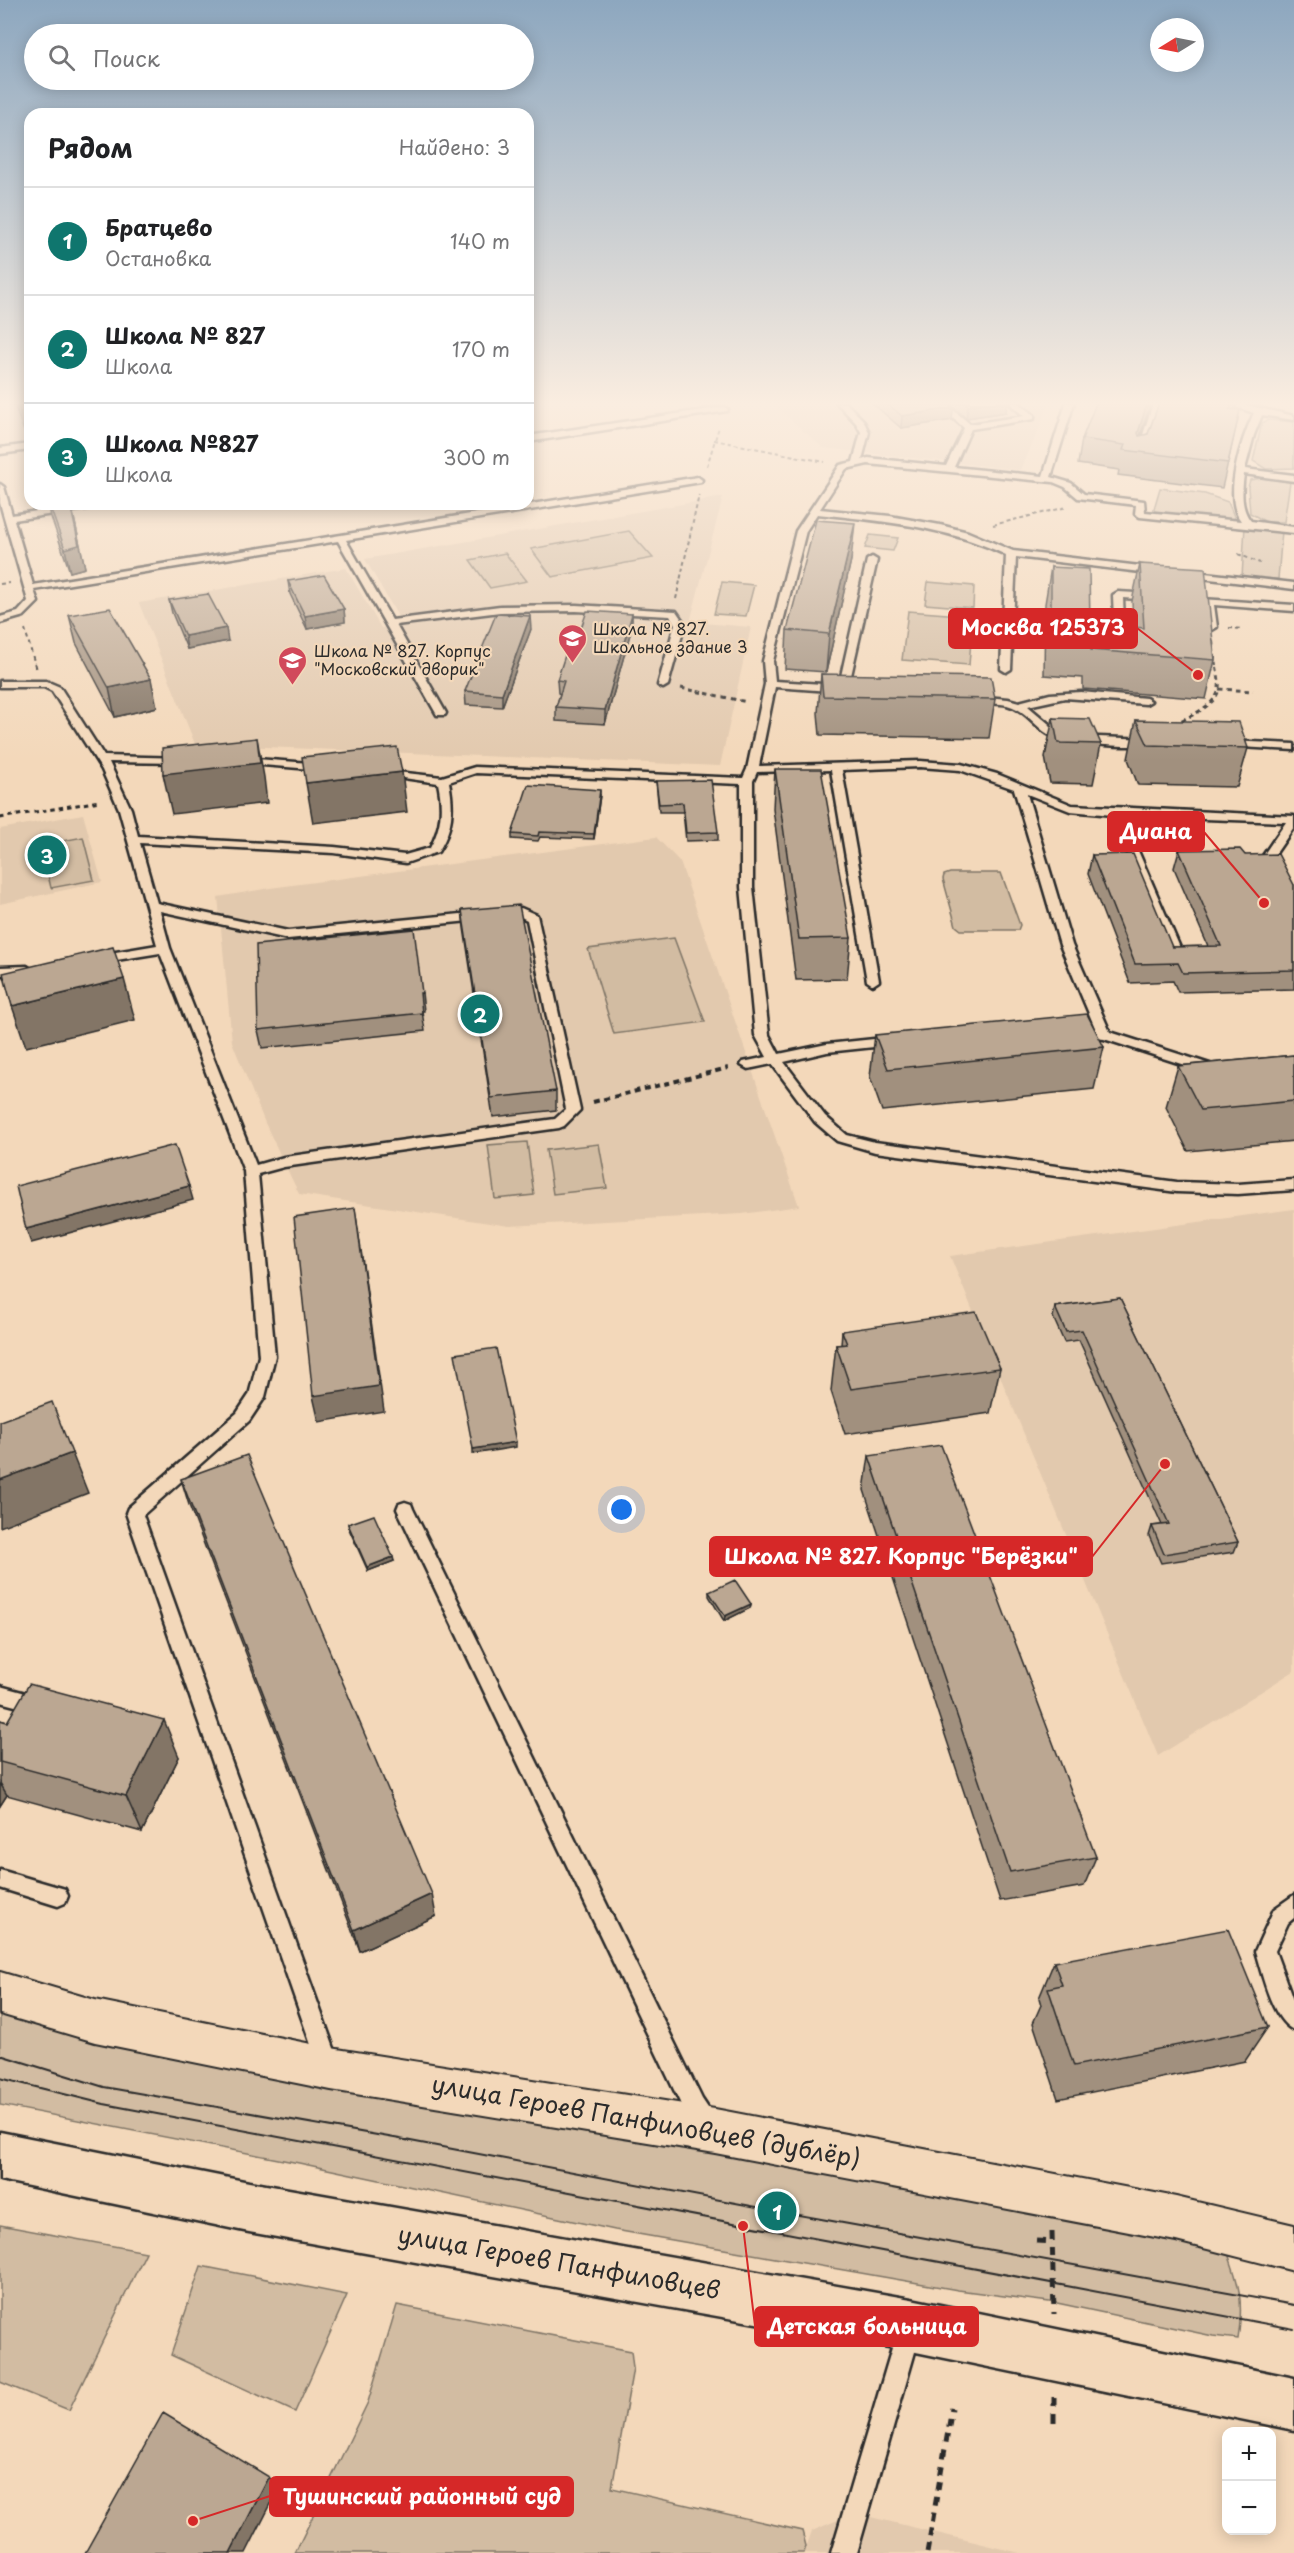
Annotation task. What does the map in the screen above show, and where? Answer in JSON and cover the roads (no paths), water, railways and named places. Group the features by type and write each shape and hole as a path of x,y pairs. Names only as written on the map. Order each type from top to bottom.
{"main road":[{"name":"улица Героев Панфиловцев","path":"0,2156 249,2207 911,2325 1294,2404"}],"street":[{"name":"улица Героев Панфиловцев (дублёр)","path":"0,1993 94,2021 331,2069 715,2131 1176,2220 1294,2248"}],"lane":[{"path":"0,620 21,614 33,602 10,522"},
{"path":"30,588 433,522"},
{"path":"807,522 801,531 768,661 770,684 753,769 747,781 747,887 757,989 762,1035 775,1059 820,1119 842,1138 875,1147 1177,1187 1238,1189 1294,1185"},
{"path":"907,522 960,532 993,544 1011,554 1168,572"},
{"path":"1228,522 1294,530"},
{"path":"340,537 441,713"},
{"path":"1006,669 1011,554"},
{"path":"843,689 872,560"},
{"path":"1179,573 1294,586"},
{"path":"1121,650 1118,595 1164,598"},
{"path":"1175,599 1294,608"},
{"path":"1209,602 1212,627"},
{"path":"390,623 500,609 576,608 673,613 680,624 663,685"},
{"path":"0,684 46,684 56,689 101,759 120,798 134,839 164,948 251,1170 267,1356 257,1397 243,1417 134,1514 331,2069"},
{"path":"770,684 859,690"},
{"path":"1019,706 1037,697 1053,695 1146,701"},
{"path":"964,698 1008,702 1019,706 1040,718 1051,731 1071,739 1165,742"},
{"path":"1221,744 1294,747"},
{"path":"101,759 200,760"},
{"path":"234,761 338,768"},
{"path":"753,769 920,764 961,767 1018,786 1070,808 1116,813 1293,819"},
{"path":"836,766 873,981"},
{"path":"373,771 443,780 475,770 747,781"},
{"path":"134,839 334,849 406,859 434,850 445,833 449,807 443,780"},
{"path":"1018,786 1086,1000 1105,1035"},
{"path":"1116,813 1175,950"},
{"path":"1238,862 1266,860 1293,819"},
{"path":"154,906 288,935 520,912 533,918 573,1110 559,1123 284,1162 251,1170"},
{"path":"84,962 164,948"},
{"path":"0,971 43,968"},
{"path":"1065,1031 1105,1035 1185,1062 1225,1071"},
{"path":"748,1065 827,1048 902,1041"},
{"path":"405,1509 694,2107 715,2131"},
{"path":"0,1694 59,1711"},
{"path":"0,1879 58,1896"},
{"path":"1294,1905 1281,1916 1265,1951 1285,2008 1294,2020"},
{"path":"844,2553 911,2325"}],"tram line":[{"path":"0,2055 104,2087 400,2139 777,2211 1294,2305"},
{"path":"0,2078 104,2104 1294,2329"}],"place":[{"name":"Школа № 827. Школьное здание 3","path":"572,664"},
{"name":"Москва 125373","path":"1198,675"},
{"name":"Школа № 827. Корпус \"Московский дворик\"","path":"293,686"},
{"name":"Школа №827","path":"47,855"},
{"name":"Диана","path":"1264,903"},
{"name":"Школа № 827","path":"480,1014"},
{"name":"Школа № 827. Корпус \"Берёзки\"","path":"1165,1464"},
{"name":"Братцево","path":"777,2211"},
{"name":"Детская больница","path":"743,2226"},
{"name":"Тушинский районный суд","path":"193,2521"}]}
